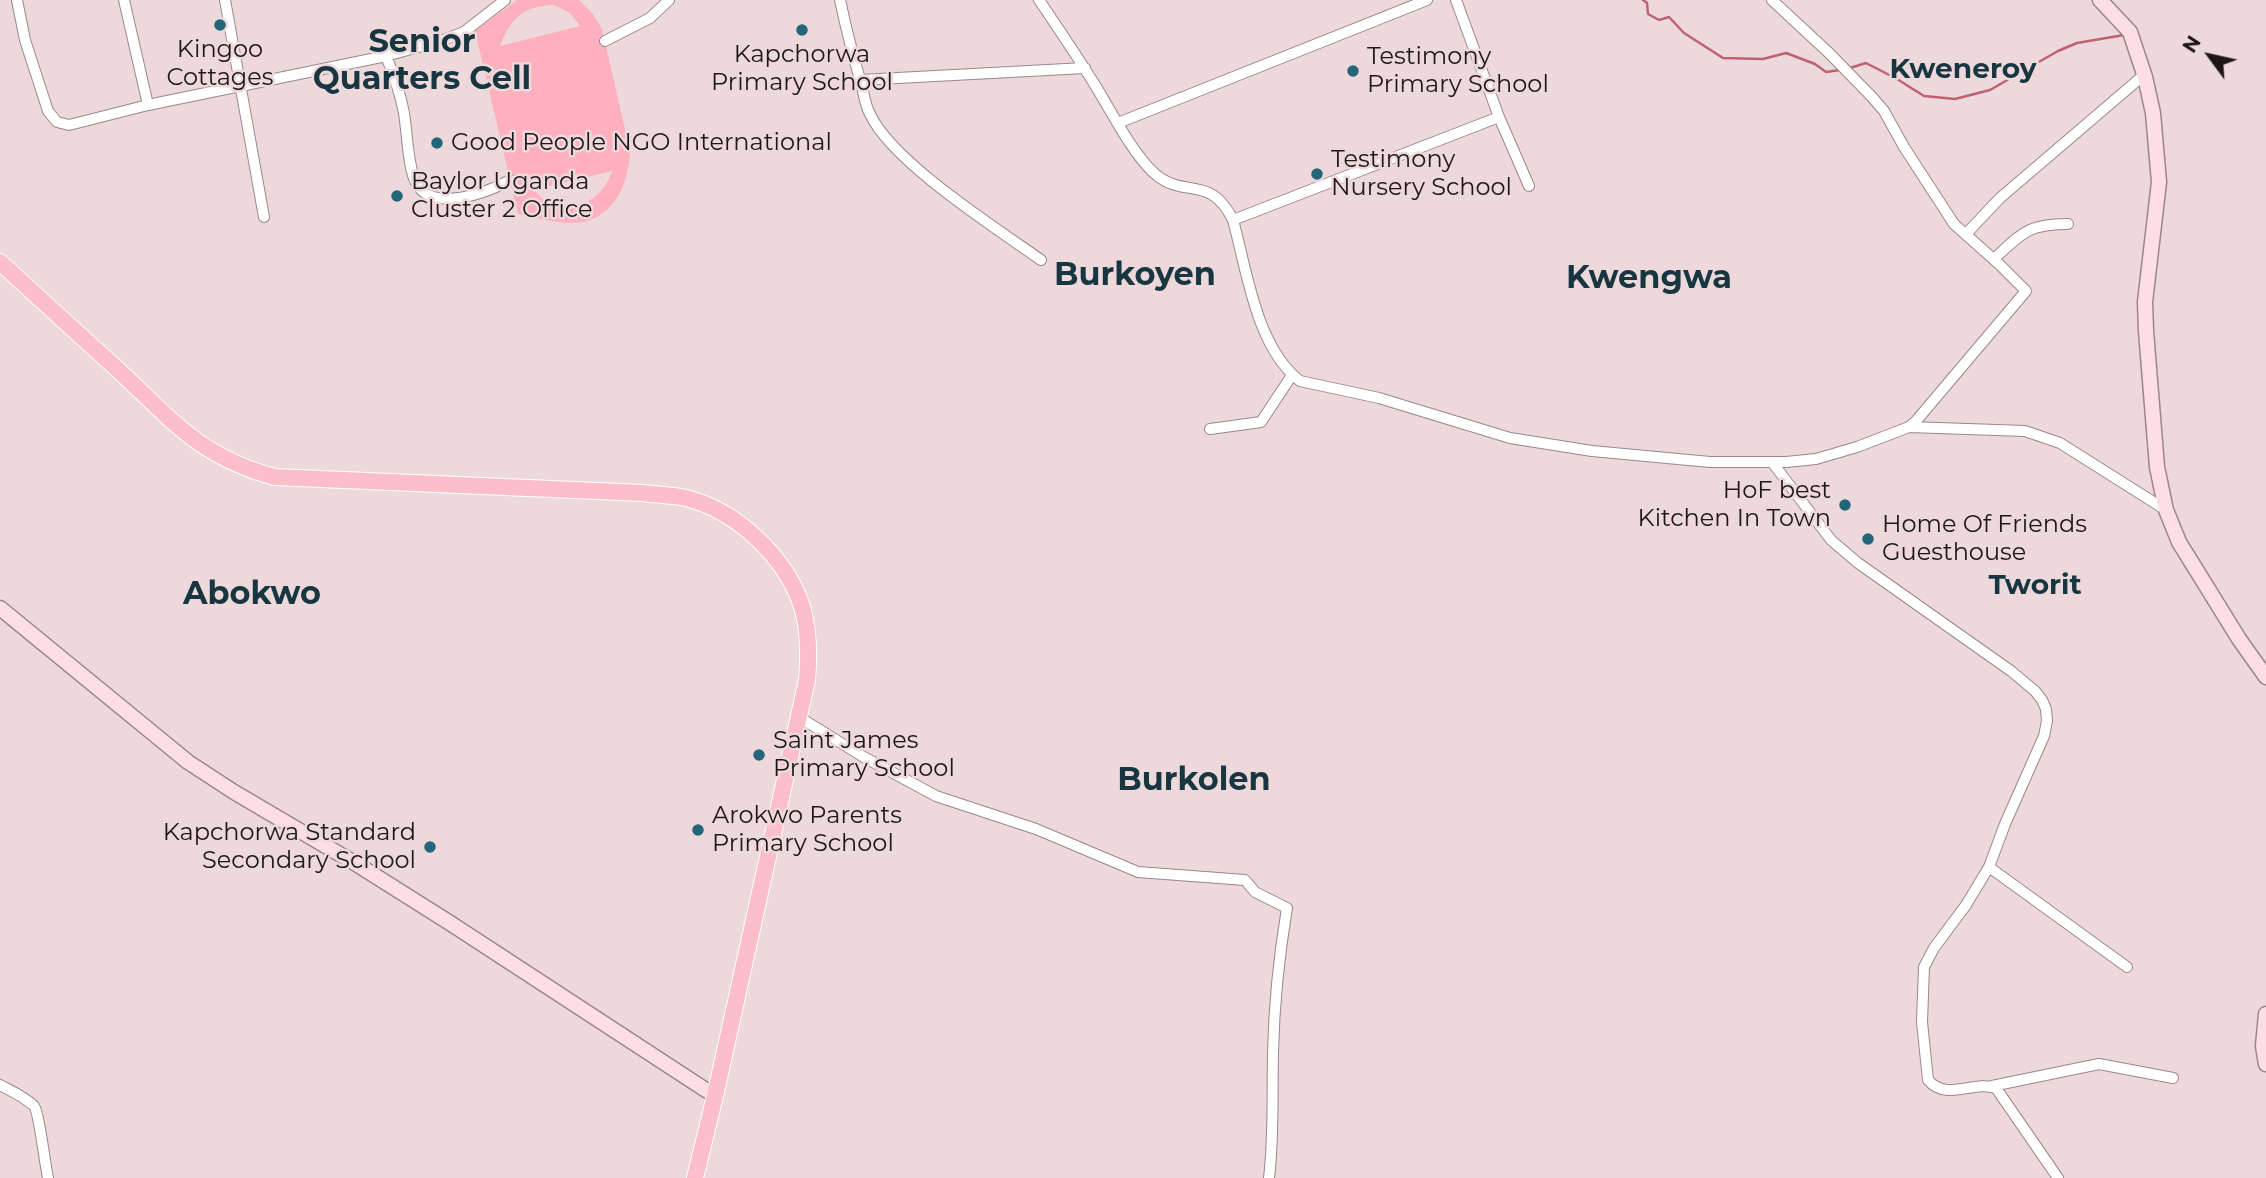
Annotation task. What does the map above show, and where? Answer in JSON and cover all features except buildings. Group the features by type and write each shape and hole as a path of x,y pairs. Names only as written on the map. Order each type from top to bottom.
{"main road":[{"path":"0,262 182,431 223,459 246,470 275,477 643,493 687,499 720,512 747,530 773,556 794,586 803,611 809,654 807,680 695,1178"}],"street":[{"path":"17,0 25,40 51,118 63,125 386,56 456,36 505,0"},
{"path":"124,0 148,105"},
{"path":"225,0 264,217"},
{"path":"605,41 650,18 669,0"},
{"path":"840,0 869,113 889,141 923,173 1041,260"},
{"path":"1118,123 1427,0"},
{"path":"1457,0 1499,117 1530,186"},
{"path":"1043,1 1118,123 1154,173 1174,185 1212,193 1226,206 1233,220 1261,324 1292,375 1307,384 1379,398 1510,438 1592,452 1710,462 1772,462 1816,459 1857,447 1909,426 1976,353 2026,291 1954,224 1884,111 1772,0"},
{"path":"2100,0 2130,32 2145,74 2152,113 2159,182 2146,302 2146,331 2157,467 2165,510 2179,542 2239,639 2266,677"},
{"path":"386,56 398,83 416,183 430,196 447,199 494,190 510,180"},
{"path":"860,80 1085,68"},
{"path":"1966,234 2000,198 2145,74"},
{"path":"1233,220 1499,117"},
{"path":"1994,259 2023,232 2043,224 2068,224"},
{"path":"1210,429 1261,422 1292,375"},
{"path":"1909,426 2025,431 2041,436 2060,443 2165,510"},
{"path":"1772,462 1830,540 1858,563 2011,671 2042,700 2047,721 2044,736 1989,867 1924,967 1922,1022 1928,1080 1942,1091 1991,1086 2099,1064 2173,1078"},
{"path":"0,608 188,762 358,864 715,1096"},
{"path":"799,717 862,756 936,796 1037,828 1138,872 1245,880 1255,892 1287,908 1279,957 1273,1052 1273,1145 1269,1178"},
{"path":"1989,867 2127,967"},
{"path":"2266,1014 2263,1046 2266,1064"},
{"path":"0,1085 28,1101 37,1110 48,1178"},
{"path":"1991,1086 1996,1088 2058,1178"}],"shaded area":[{"path":"517,0 579,0 593,14 602,29 630,151 623,185 604,212 575,223 518,214 475,31","holes":["554,5 570,13 580,26 500,46 509,28 520,15 534,8","612,171 603,188 589,201 580,205 561,207 551,204 534,190"]}],"waterway":[{"path":"1643,0 1647,3 1648,14 1659,20 1669,17 1684,33 1723,58 1763,59 1786,53 1815,64 1826,72 1840,70"},
{"path":"1850,68 1866,63 1924,96 1955,99 1990,90 2077,43 2124,35"}],"place":[{"name":"Kingoo Cottages","path":"220,25"},
{"name":"Kapchorwa Primary School","path":"802,30"},
{"name":"Testimony Primary School","path":"1353,71"},
{"name":"Good People NGO International","path":"437,143"},
{"name":"Testimony Nursery School","path":"1317,174"},
{"name":"Baylor Uganda Cluster 2 Office","path":"397,196"},
{"name":"HoF best Kitchen In Town","path":"1845,505"},
{"name":"Home Of Friends Guesthouse","path":"1868,539"},
{"name":"Saint James Primary School","path":"759,755"},
{"name":"Arokwo Parents Primary School","path":"698,830"},
{"name":"Kapchorwa Standard Secondary School","path":"430,847"}],"district":[{"name":"Senior Quarters Cell","path":"422,62"},
{"name":"Kweneroy","path":"1963,70"},
{"name":"Burkoyen","path":"1135,276"},
{"name":"Kwengwa","path":"1649,279"},
{"name":"Tworit","path":"2035,586"},
{"name":"Abokwo","path":"252,595"},
{"name":"Burkolen","path":"1194,781"}]}
